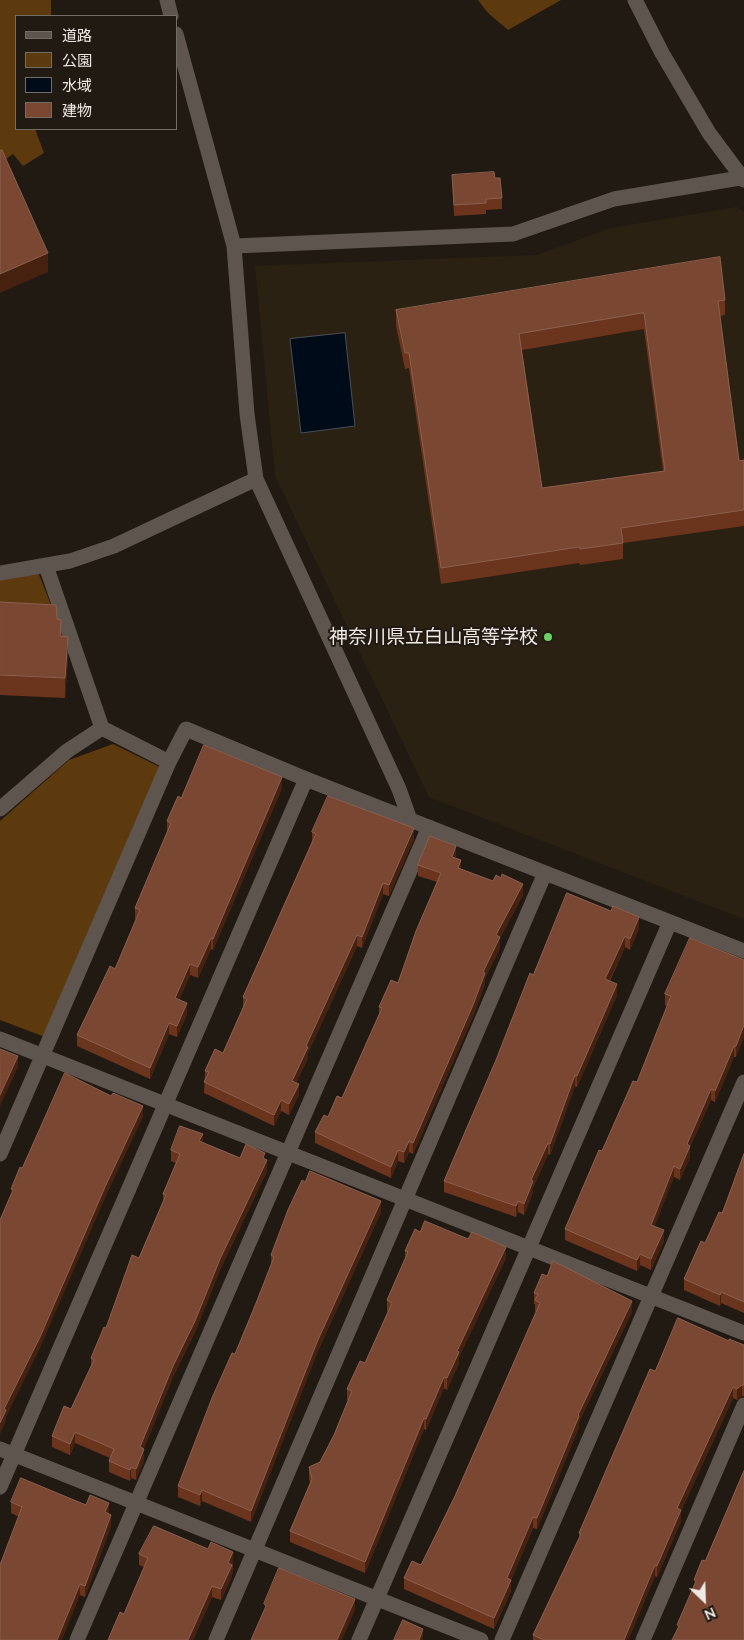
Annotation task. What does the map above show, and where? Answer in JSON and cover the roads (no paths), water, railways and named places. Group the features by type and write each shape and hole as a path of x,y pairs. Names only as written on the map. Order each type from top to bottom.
{"street":[{"path":"166,0 171,15"},
{"path":"234,246 513,234 614,199 742,179 705,125 662,52 635,0"},
{"path":"178,41 234,246 247,414 256,479 395,780 410,820"},
{"path":"0,573 46,566 114,546 256,479"},
{"path":"46,566 102,728 169,762"},
{"path":"0,808 67,751 102,728"},
{"path":"0,1154 169,762 186,729 306,780 744,951"},
{"path":"0,1487 7,1452 166,1103 306,780"},
{"path":"77,1640 429,828"},
{"path":"216,1640 545,873"},
{"path":"359,1640 670,922"},
{"path":"0,1039 744,1333"},
{"path":"502,1640 744,1082"},
{"path":"643,1640 744,1405"},
{"path":"7,1452 480,1640"}],"water":[{"path":"345,333 355,426 301,433 290,339"}],"place":[{"name":"神奈川県立白山高等学校","path":"548,637"}]}
